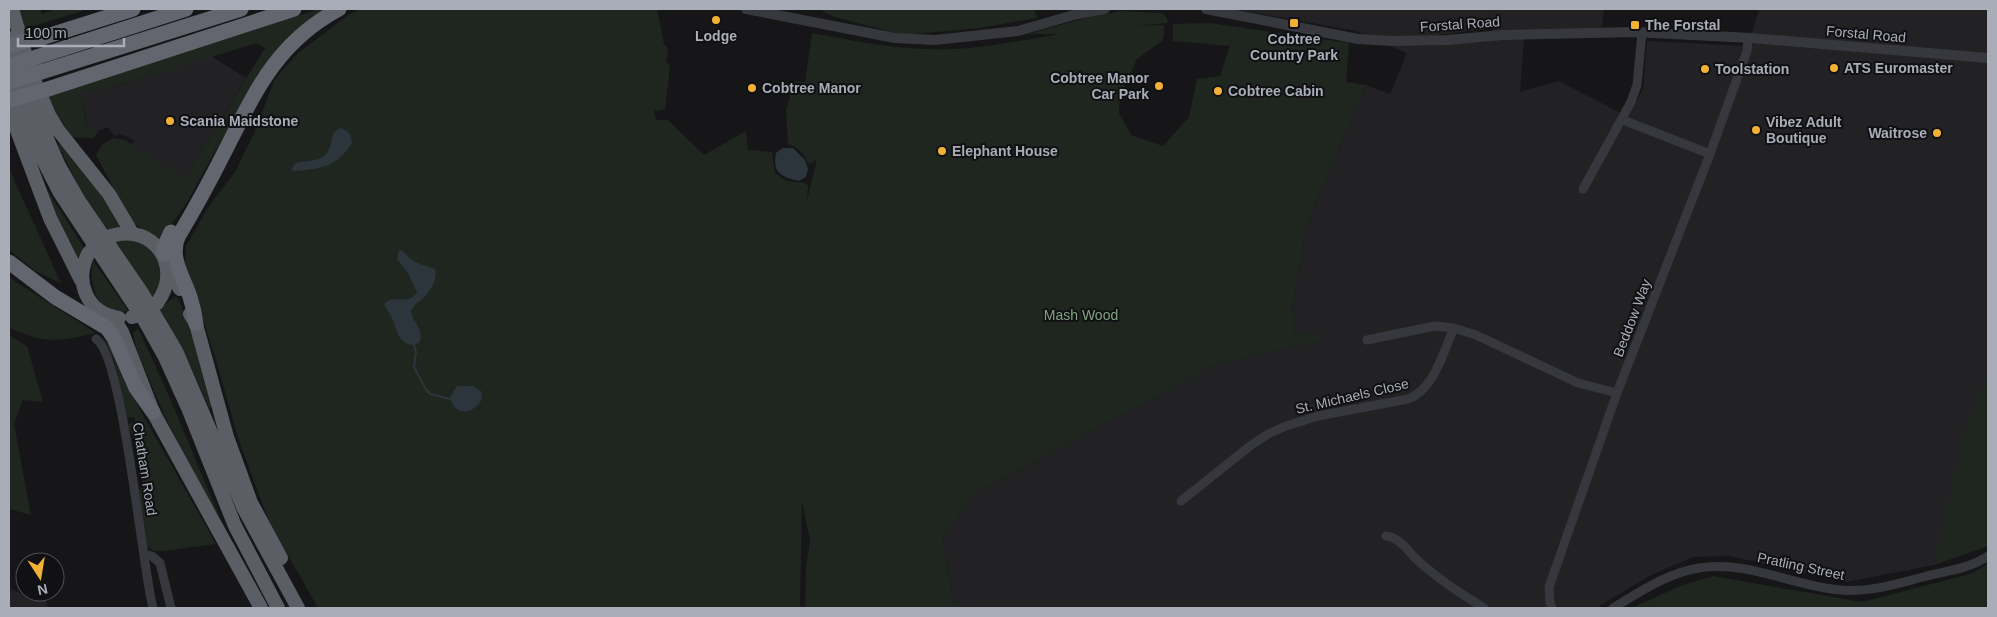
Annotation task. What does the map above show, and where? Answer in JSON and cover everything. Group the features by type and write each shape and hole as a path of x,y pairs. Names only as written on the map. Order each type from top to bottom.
{"highway":[{"path":"12,9 30,70 49,115 58,130 109,194 132,233"},
{"path":"31,39 40,33 103,9"},
{"path":"9,46 133,9"},
{"path":"9,66 186,9"},
{"path":"9,82 240,9"},
{"path":"9,100 294,9"},
{"path":"267,551 227,438 196,324 193,306 174,251 178,237 255,92 287,48 306,30 339,9"},
{"path":"9,38 37,118 60,166 79,201 142,293 176,351 236,492 298,608"},
{"path":"9,76 34,142 60,194 146,323 165,357 188,408 235,526 278,608"},
{"path":"9,109 50,218 91,301 122,332 153,412"},
{"path":"39,284 84,307 107,315 132,317 145,313 157,303 163,294 166,284 165,258 170,234 201,194"},
{"path":"81,280 82,269 88,254 96,244 110,236 132,233 149,239 165,258 196,324"},
{"path":"9,262 55,297 101,324 111,333 136,388 153,412 262,608"},
{"path":"249,499 308,608"}],"street":[{"path":"746,9 895,38 935,40 1018,31 1077,14 1105,9"},
{"name":"Forstal Road","path":"1206,9 1358,39 1393,41 1448,40 1503,35 1642,33 1748,38 1988,58"},
{"path":"1583,189 1623,120 1637,85 1642,33"},
{"name":"Beddow Way","path":"1552,608 1549,586 1617,393 1743,64 1748,38"},
{"path":"1623,120 1710,154"},
{"path":"1367,340 1435,326 1454,328 1484,338 1578,382 1617,393"},
{"name":"St. Michaels Close","path":"1181,500 1250,446 1268,434 1286,426 1318,416 1417,396 1426,386 1434,372 1454,328"},
{"name":"Chatham Road","path":"96,339 99,340 103,348 118,395 153,608"},
{"path":"1386,536 1391,536 1448,586 1484,608"},
{"path":"144,554 152,556 160,563 171,608"},
{"name":"Pratling Street","path":"1613,608 1660,580 1684,571 1699,568 1722,566 1742,568 1832,589 1856,591 1962,568 1988,556"}],"shaded area":[{"path":"1234,9 1604,9 1602,27 1524,39 1520,92 1559,81 1628,117 1643,89 1647,41 1748,46 1759,9 1988,9 1988,546 1934,565 1846,582 1730,556 1693,557 1651,575 1596,608 963,608 952,597 943,538 975,493 1218,364 1324,340 1316,332 1295,335 1292,309 1307,223 1366,85 1390,94 1407,53 1356,31","holes":["1493,28 1486,42 1421,46 1422,37"]},
{"path":"211,56 246,78 184,179 131,145 134,141 126,136 120,134 114,136 108,127 98,131 86,127 81,93 118,86"},
{"path":"339,128 349,133 352,143 340,158 327,166 319,168 293,171 291,169 296,163 322,158 326,155 333,134"},
{"path":"783,148 793,148 805,160 808,169 806,177 799,181 787,178 779,173 775,165 775,159 776,153"},
{"path":"399,250 403,251 414,261 435,269 436,272 430,291 411,311 421,334 419,343 413,345 401,339 384,304 393,300 410,299 417,292 408,273 397,259"},
{"path":"457,386 473,386 481,391 482,399 469,411 460,411 452,403 450,397"},
{"path":"9,588 15,591 15,602 47,602 48,608 9,608"}],"green space":[{"path":"19,9 41,9 42,14 55,9 89,9 24,29"},
{"path":"319,9 327,9 275,54 223,137 186,204 160,241 131,221 96,155 102,145 113,138 125,140 184,179 265,48 257,43 117,86 82,93 86,127 98,131 94,138 71,137 61,127 45,96"},
{"name":"Mash Wood","path":"361,9 657,9 664,44 668,50 666,61 670,66 665,109 657,111 654,109 656,120 668,120 704,155 746,131 748,150 772,152 775,173 787,181 805,183 808,186 807,201 817,159 809,164 798,149 788,144 786,111 794,81 805,82 812,33 898,47 943,49 994,45 1060,34 1028,34 1089,17 1122,11 1162,13 1167,18 1168,23 1133,26 1164,25 1164,37 1162,41 1137,59 1120,96 1119,113 1131,135 1163,146 1189,117 1197,79 1220,76 1230,46 1173,41 1173,24 1210,23 1349,43 1346,82 1366,85 1307,223 1292,309 1295,335 1316,332 1324,340 1218,364 975,493 943,538 952,597 963,608 805,608 806,568 810,540 802,502 800,608 318,608 270,524 238,438 216,360 185,263 186,246 209,206 235,172 253,135 275,79 297,54 348,15"},
{"path":"819,9 1034,9 1037,18 980,28 904,35 834,17"},
{"path":"64,142 109,199 123,226 107,232 84,197 58,145"},
{"path":"9,166 61,283 37,272 9,250"},
{"path":"48,191 84,248 78,261 46,195"},
{"path":"130,239 143,242 157,253 164,280 154,299 115,242"},
{"path":"93,261 128,311 109,309 97,297 92,280"},
{"path":"9,276 96,333 52,340 33,337 9,328"},
{"path":"175,297 178,298 193,336 213,406 209,408 191,367 160,308"},
{"path":"138,328 166,389 220,518 201,486 158,401 136,346 133,333"},
{"path":"9,335 27,346 43,402 23,400 14,424 31,515 9,509"},
{"path":"102,337 113,348 139,408 216,544 163,551 154,551 147,547 139,492 143,484 138,464 142,461 144,445 136,446 128,424 135,422 135,417 127,417 115,363"},
{"path":"1988,376 1988,546 1934,565 1967,422"},
{"path":"1988,564 1988,608 1631,608 1683,585 1713,576 1862,602 1970,574"}],"waterway":[{"path":"414,345 416,352 414,367 425,388 430,394 450,399"}],"place":[{"name":"Lodge","path":"716,20"},
{"name":"Cobtree Country Park","path":"1294,23"},
{"name":"The Forstal","path":"1635,25"},
{"name":"ATS Euromaster","path":"1834,68"},
{"name":"Toolstation","path":"1705,69"},
{"name":"Cobtree Manor Car Park","path":"1159,86"},
{"name":"Cobtree Manor","path":"752,88"},
{"name":"Cobtree Cabin","path":"1218,91"},
{"name":"Scania Maidstone","path":"170,121"},
{"name":"Vibez Adult Boutique","path":"1756,130"},
{"name":"Waitrose","path":"1937,133"},
{"name":"Elephant House","path":"942,151"}]}
